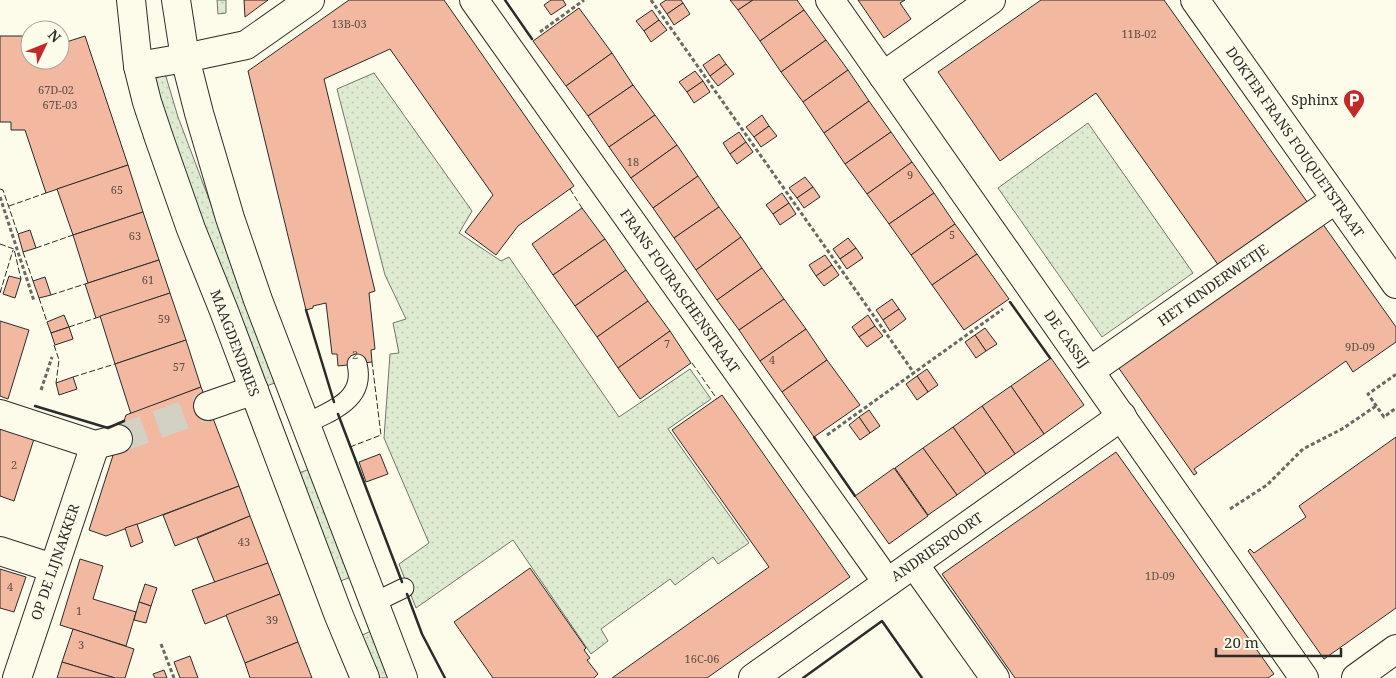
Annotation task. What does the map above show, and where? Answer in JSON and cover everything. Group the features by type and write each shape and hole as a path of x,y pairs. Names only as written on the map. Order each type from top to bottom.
{"street":[{"name":"MAAGDENDRIES","path":"130,0 138,66 147,102 188,220 339,616 365,678"},
{"path":"176,0 185,58 230,218 258,300 403,678"},
{"path":"138,66 246,45 310,0"},
{"name":"FRANS FOURASCHENSTRAAT","path":"474,0 887,582"},
{"name":"DE CASSIJ","path":"830,0 1304,678"},
{"path":"883,76 991,0"},
{"name":"DOKTER FRANS FOUQUETSTRAAT","path":"1194,0 1396,284"},
{"name":"HET KINDERWETJE","path":"1090,371 1336,199"},
{"path":"208,406 254,390"},
{"name":"OP DE LIJNAKKER","path":"0,414 107,442 53,568 17,678"},
{"name":"ANDRIESPOORT","path":"753,678 1122,416"},
{"path":"272,438 305,424"},
{"path":"0,551 53,568"},
{"path":"914,564 995,678"},
{"path":"339,616 373,603"},
{"path":"1356,678 1396,649"}],"lane":[{"path":"305,424 336,408 353,394 358,384 359,373 357,364"},
{"path":"373,603 404,588"}],"path":[{"path":"511,52 584,0"},
{"path":"651,0 914,373"},
{"path":"0,197 34,301"},
{"path":"797,457 1031,288"},
{"path":"1396,376 1368,394 1384,417 1396,408"},
{"path":"1201,529 1267,485 1303,449 1342,429 1376,406"},
{"path":"161,644 174,678"}],"green space":[{"path":"217,0 226,0 226,13 218,14"},
{"path":"164,70 178,117 278,382 263,387 163,122 151,72"},
{"path":"374,73 472,211 459,233 501,261 509,257 619,417 690,369 711,399 668,429 749,543 718,564 713,557 675,585 670,579 601,629 608,641 591,654 513,540 416,608 399,564 429,543 384,438 390,354 399,353 393,323 406,319 385,275 337,89"},
{"path":"1088,123 1193,273 1102,337 998,188"},
{"path":"310,469 351,577 338,582 296,474"},
{"path":"371,631 389,678 376,678 358,637"}],"building":[{"path":"244,0 268,0 245,17"},
{"path":"349,0 444,0 574,186 518,226 496,255 465,232 493,195 390,49 324,79 375,291 369,293 375,349 371,350 372,362 338,366 337,354 332,354 326,303 306,310 248,71"},
{"path":"551,0 563,0 566,5 551,15 544,5"},
{"path":"666,0 681,0 683,3 667,14 660,4"},
{"path":"730,0 753,0 738,10"},
{"path":"753,0 797,0 804,10 760,41 738,10"},
{"path":"858,0 905,0 900,3 911,19 884,38"},
{"path":"1041,0 1164,0 1308,203 1219,266 1096,93 1000,161 938,72"},
{"path":"683,3 690,14 674,25 667,14"},
{"path":"579,8 612,53 566,86 533,41"},
{"path":"652,10 659,20 644,31 636,21"},
{"path":"804,10 826,40 781,72 760,41"},
{"path":"659,20 667,30 651,42 644,31"},
{"path":"0,36 20,36 20,70 70,70 70,41 85,36 128,165 46,193 25,130 11,130 11,122 0,122"},
{"path":"826,40 848,70 803,102 781,72"},
{"path":"612,53 633,85 588,116 566,86"},
{"path":"719,54 726,64 710,76 703,65"},
{"path":"726,64 734,74 718,86 710,76"},
{"path":"848,70 869,101 824,133 803,102"},
{"path":"695,71 703,81 687,92 679,82"},
{"path":"703,81 710,92 694,103 687,92"},
{"path":"633,85 655,115 609,147 588,116"},
{"path":"869,101 891,132 845,164 824,133"},
{"path":"655,115 677,145 631,178 609,147"},
{"path":"762,115 769,126 754,137 746,127"},
{"path":"769,126 777,136 761,147 754,137"},
{"path":"739,132 746,142 730,154 723,143"},
{"path":"891,132 912,162 867,194 845,164"},
{"path":"746,142 753,152 737,164 730,154"},
{"path":"677,145 698,176 653,208 631,178"},
{"path":"912,162 934,193 889,224 867,194"},
{"path":"128,165 143,212 73,235 57,189"},
{"path":"698,176 719,207 674,238 653,208"},
{"path":"805,177 813,187 797,198 789,188"},
{"path":"813,187 820,197 804,208 797,198"},
{"path":"782,193 789,203 773,214 766,205"},
{"path":"934,193 955,224 911,255 889,224"},
{"path":"789,203 796,214 780,225 773,214"},
{"path":"719,207 741,237 696,270 674,238"},
{"path":"582,208 605,239 553,275 532,244"},
{"path":"143,212 159,260 88,283 73,235"},
{"path":"1322,223 1396,327 1396,342 1353,372 1346,361 1194,469 1197,473 1194,475 1118,367"},
{"path":"955,224 977,254 932,285 911,255"},
{"path":"30,230 36,248 23,252 18,234"},
{"path":"741,237 762,268 717,300 696,270"},
{"path":"848,238 856,248 840,259 833,249"},
{"path":"605,239 626,270 575,306 553,275"},
{"path":"856,248 863,258 847,269 840,259"},
{"path":"977,254 1009,299 964,330 932,285"},
{"path":"825,255 832,265 816,276 809,265"},
{"path":"159,260 170,293 96,318 85,284"},
{"path":"832,265 839,275 824,286 816,276"},
{"path":"762,268 784,299 739,330 717,300"},
{"path":"626,270 648,301 597,337 575,306"},
{"path":"9,276 21,279 15,298 3,294"},
{"path":"45,277 51,295 39,298 33,281"},
{"path":"170,293 186,340 115,364 100,316"},
{"path":"784,299 806,329 760,361 739,330"},
{"path":"892,299 899,309 883,320 876,310"},
{"path":"648,301 670,331 618,368 597,337"},
{"path":"899,309 906,319 890,331 883,320"},
{"path":"64,315 69,327 51,333 47,322"},
{"path":"868,315 875,326 859,337 852,327"},
{"path":"0,321 29,330 8,399 0,396"},
{"path":"875,326 883,336 867,347 859,337"},
{"path":"69,327 73,339 55,345 51,333"},
{"path":"985,328 997,344 986,351 975,335"},
{"path":"806,329 827,360 782,392 760,361"},
{"path":"670,331 691,363 640,399 618,368"},
{"path":"975,335 986,351 976,358 965,342"},
{"path":"186,340 201,387 131,414 115,364"},
{"path":"1051,358 1084,405 1044,434 1011,386"},
{"path":"827,360 860,405 814,437 782,392"},
{"path":"927,369 938,385 928,392 917,376"},
{"path":"917,376 928,392 917,400 906,384"},
{"path":"73,377 77,389 59,395 56,383"},
{"path":"1011,386 1044,434 1015,454 982,406"},
{"path":"201,387 239,486 106,536 89,530 126,415"},
{"path":"722,395 850,577 707,678 612,678 769,567 672,430"},
{"path":"982,406 1015,454 986,474 953,427"},
{"path":"869,410 880,426 870,433 859,417"},
{"path":"859,417 870,433 860,440 849,425"},
{"path":"0,427 34,439 14,501 0,496"},
{"path":"953,427 986,474 957,495 923,448"},
{"path":"1396,437 1396,608 1324,659 1248,551 1250,549 1254,553 1306,517 1299,506"},
{"path":"923,448 957,495 928,515 895,468"},
{"path":"1116,452 1274,674 1268,678 1015,678 942,574"},
{"path":"380,454 388,474 366,482 359,462"},
{"path":"894,468 928,516 889,544 855,496"},
{"path":"239,486 250,516 175,546 163,515"},
{"path":"250,516 268,563 215,583 197,538"},
{"path":"137,524 143,542 131,547 125,528"},
{"path":"80,559 103,566 93,599 136,612 126,646 60,625"},
{"path":"268,563 280,594 205,624 192,590"},
{"path":"530,568 586,648 584,650 590,658 587,660 598,674 594,678 493,678 454,622"},
{"path":"0,569 26,577 14,612 0,608"},
{"path":"145,584 157,588 151,606 139,602"},
{"path":"280,594 298,642 245,663 226,615"},
{"path":"139,602 151,606 146,623 134,620"},
{"path":"73,629 134,649 125,678 115,678 62,662"},
{"path":"298,642 312,678 250,678 245,663"},
{"path":"190,656 198,678 180,678 174,662"},
{"path":"62,662 115,678 57,678"},
{"path":"164,670 167,678 155,678 153,674"}],"tunnel":[{"path":"118,439 208,406"}],"fence":[{"path":"0,189 3,190 18,234"},
{"path":"570,189 582,208"},
{"path":"9,206 46,193"},
{"path":"36,248 73,235"},
{"path":"0,244 14,249 21,279"},
{"path":"0,293 13,250"},
{"path":"23,252 33,281"},
{"path":"51,295 85,284"},
{"path":"39,298 47,322"},
{"path":"69,327 96,318"},
{"path":"54,345 59,360 56,383"},
{"path":"350,447 381,435 372,362"},
{"path":"692,363 717,399"},
{"path":"73,377 115,364"}],"wall":[{"path":"505,0 532,39"},
{"path":"1010,302 1050,358"},
{"path":"306,310 334,402"},
{"path":"35,406 108,428 124,421"},
{"path":"338,414 402,582"},
{"path":"814,437 855,496"},
{"path":"407,594 422,634 445,678"},
{"path":"803,678 882,621 922,678"}],"place":[{"name":"Sphinx","path":"1354,119"}]}
